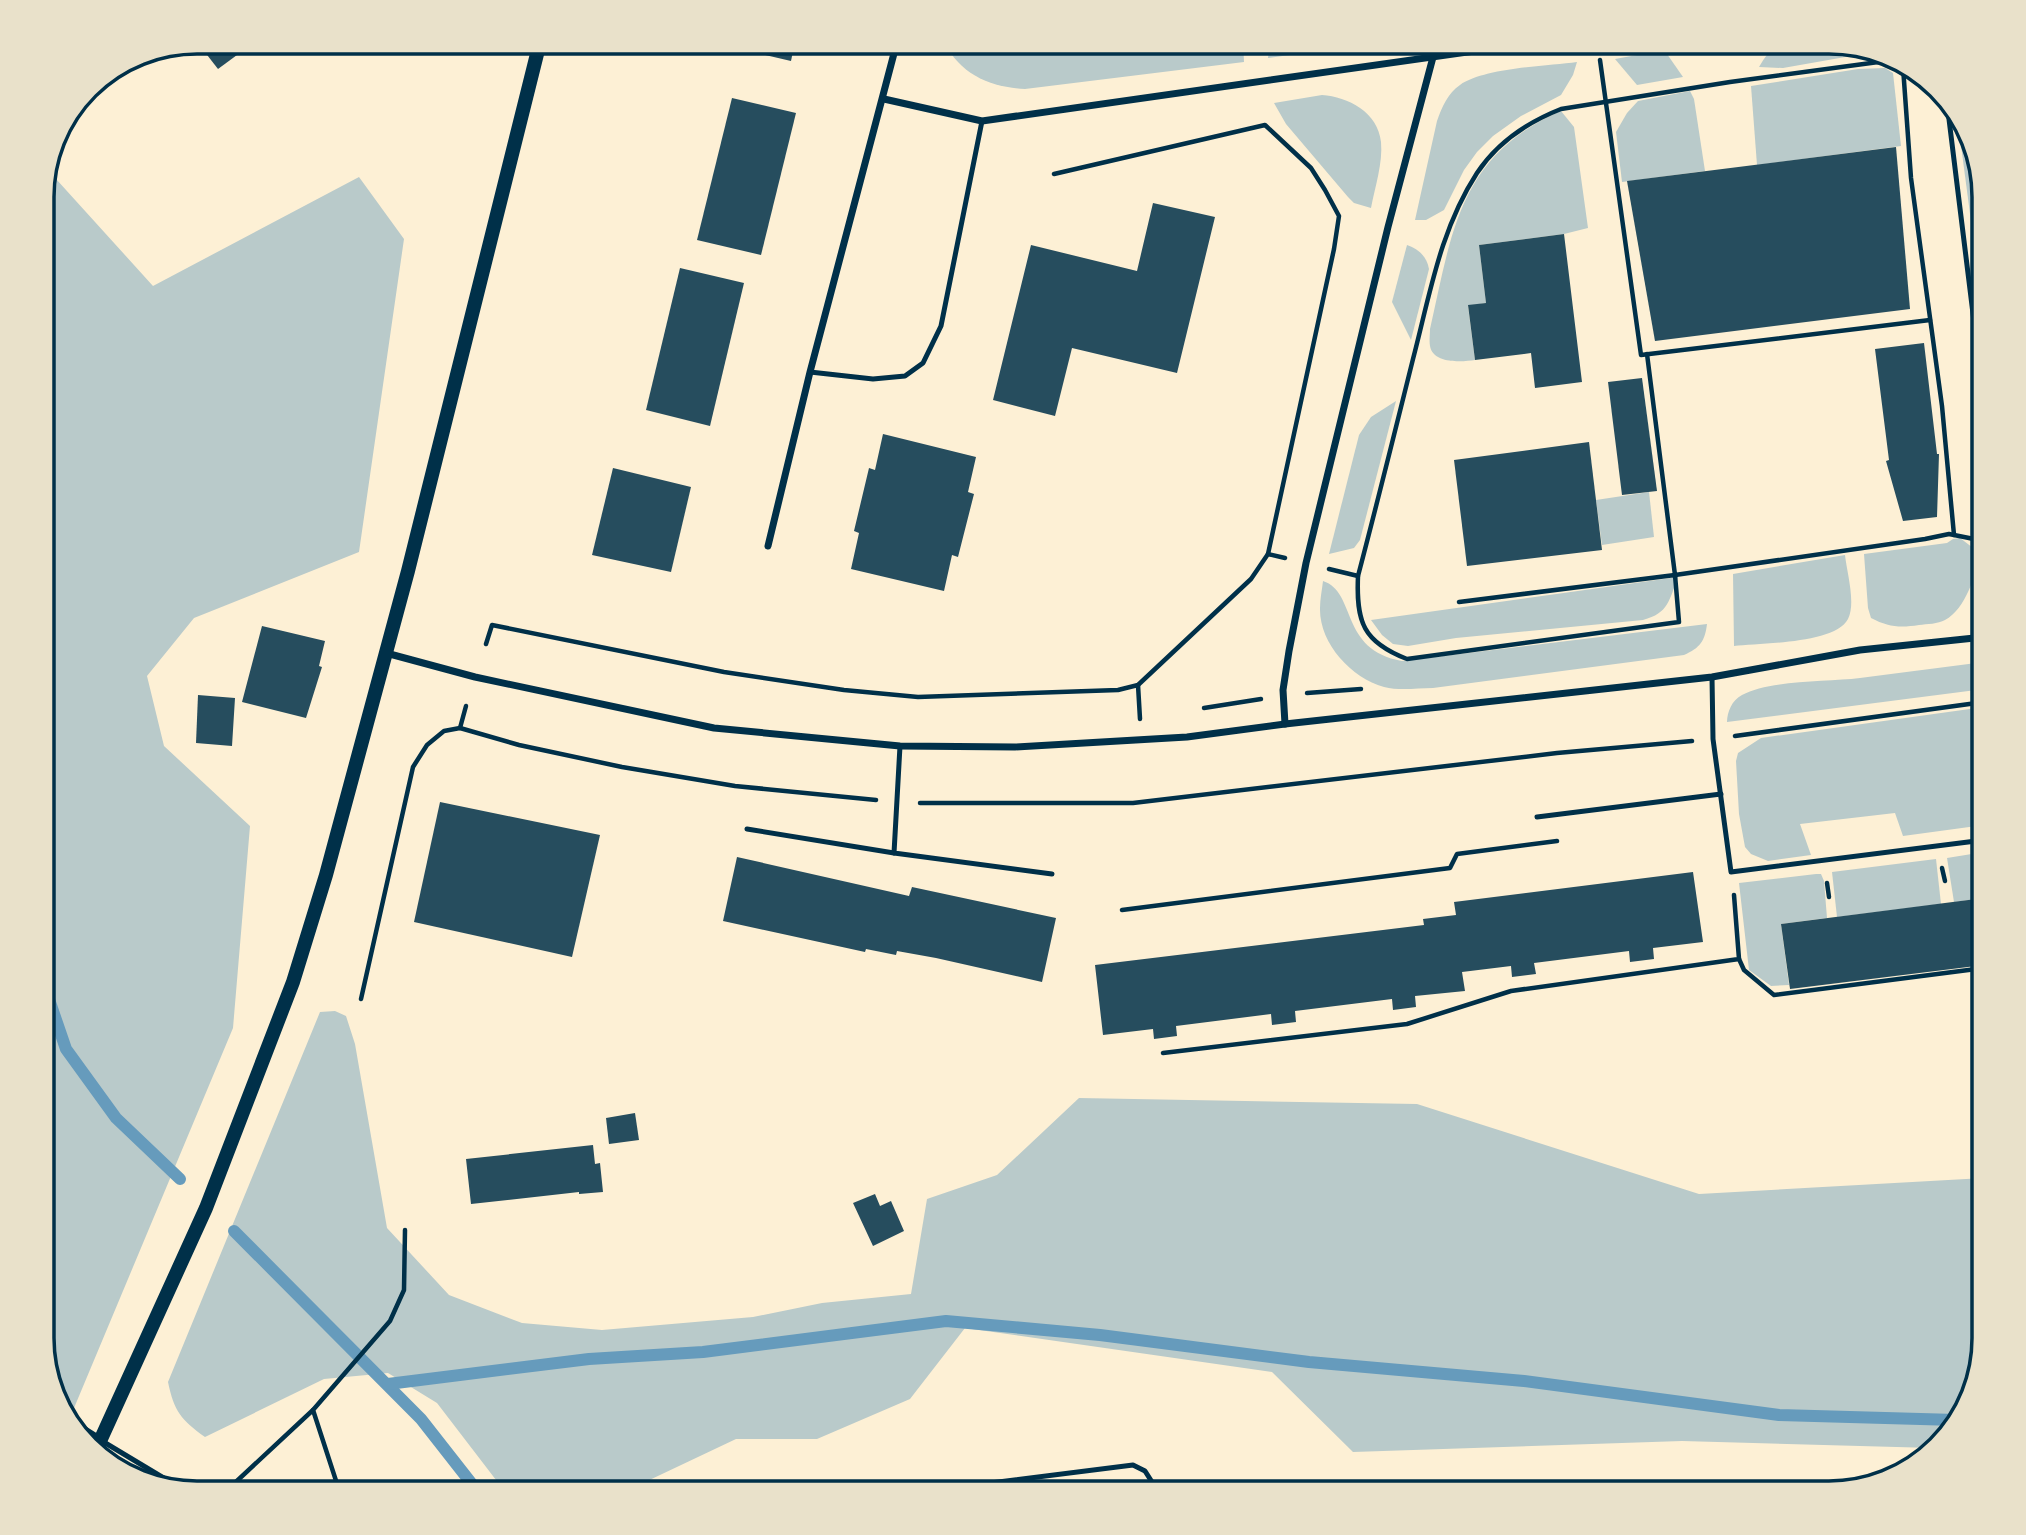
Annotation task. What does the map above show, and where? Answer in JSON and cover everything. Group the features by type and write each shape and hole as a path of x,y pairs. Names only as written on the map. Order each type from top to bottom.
{"main road":[{"path":"100,1442 206,1208 293,982 326,875 408,571 537,55"}],"street":[{"path":"884,99 982,121 1447,54"},
{"path":"768,547 810,372 894,55"},
{"path":"1285,724 1284,696 1289,651 1306,563 1388,227 1434,56"},
{"path":"385,653 480,678 714,728 901,746 1015,747 1187,737 1712,677 1860,650 1972,639"}],"lane":[{"path":"1949,120 1972,306"},
{"path":"810,372 873,379 905,376 923,363 941,326 982,121"},
{"path":"1712,677 1713,739 1731,872 1972,842"},
{"path":"894,853 901,746"},
{"path":"1537,817 1721,794"},
{"path":"747,829 894,853 1052,874"},
{"path":"116,1455 152,1473"},
{"path":"1006,1481 1133,1465 1145,1471 1151,1481"}],"path":[{"path":"1600,60 1641,355 1930,320"},
{"path":"1647,354 1679,622 1407,659 1384,650 1363,626 1357,604 1358,576 1443,241 1478,172 1518,131 1561,109 1876,62"},
{"path":"1904,75 1911,178 1942,406 1954,535"},
{"path":"486,643 492,625 724,672 844,690 918,697 1118,690 1138,685 1251,579 1268,554 1339,216 1311,168 1265,125 1054,174"},
{"path":"1459,602 1675,575 1949,534 1972,539"},
{"path":"1268,554 1286,559"},
{"path":"1327,569 1358,576"},
{"path":"1138,685 1140,719"},
{"path":"1195,711 1217,705 1347,688 1372,691"},
{"path":"361,999 413,767 427,745 444,731 460,728 519,745 596,762 710,782 898,802 1133,803 1557,752 1713,739 1972,704"},
{"path":"460,728 466,706"},
{"path":"1122,910 1450,868 1457,854 1564,840"},
{"path":"1731,872 1740,959 1744,970 1774,995 1972,970"},
{"path":"1163,1054 1408,1024 1511,991 1740,959"},
{"path":"238,1481 313,1410 390,1321 404,1290 405,1230"},
{"path":"313,1410 336,1481"}],"shaded area":[{"path":"1244,54 1244,62 1025,89 988,82 959,63 952,55"},
{"path":"1268,54 1294,54 1268,58"},
{"path":"1642,54 1667,54 1683,77 1637,85 1615,59"},
{"path":"1766,55 1850,56 1783,68 1759,67"},
{"path":"1577,62 1561,95 1521,116 1493,136 1477,152 1464,170 1444,210 1426,220 1415,220 1437,121 1446,101 1456,88 1471,79 1500,71"},
{"path":"1885,68 1893,73 1901,146 1757,165 1751,86 1858,69"},
{"path":"1690,91 1694,99 1705,171 1622,182 1616,132 1627,113 1638,101"},
{"path":"1322,95 1342,99 1360,108 1368,114 1379,131 1381,158 1371,208 1354,203 1348,197 1286,124 1274,103"},
{"path":"1561,111 1574,127 1588,228 1564,234 1479,245 1486,303 1468,306 1475,360 1442,359 1432,352 1430,329 1445,260 1465,200 1481,174 1501,150 1527,129"},
{"path":"1961,143 1971,178 1972,229"},
{"path":"359,177 404,239 359,552 194,618 147,676 164,746 250,826 233,1028 74,1409 59,1375 55,1347 56,179 153,286"},
{"path":"1407,245 1422,254 1429,269 1411,340 1392,302"},
{"path":"1396,401 1360,540 1354,548 1329,554 1359,435 1371,417"},
{"path":"1649,492 1654,537 1602,545 1596,500"},
{"path":"1960,538 1972,547 1972,583 1964,600 1952,615 1939,622 1906,626 1889,625 1871,618 1864,554 1947,543"},
{"path":"1845,555 1851,605 1848,619 1840,627 1813,638 1734,646 1733,574"},
{"path":"1678,577 1663,609 1643,620 1456,638 1408,646 1393,644 1371,620"},
{"path":"1323,581 1334,587 1358,634 1368,645 1382,655 1402,661 1707,624 1701,643 1684,655 1433,688 1390,688 1360,676 1331,646 1321,621"},
{"path":"1972,664 1972,691 1727,722 1735,700 1753,690 1799,682 1860,678"},
{"path":"1972,709 1972,827 1903,836 1895,813 1800,824 1811,855 1768,861 1751,854 1745,847 1739,814 1736,761 1738,753 1761,738"},
{"path":"1972,854 1972,900 1954,902 1947,858"},
{"path":"1936,859 1941,904 1837,917 1832,872"},
{"path":"1821,874 1824,881 1827,918 1781,924 1789,985 1771,986 1749,970 1739,883"},
{"path":"335,1011 346,1016 355,1044 387,1228 449,1295 522,1323 602,1330 753,1317 822,1303 911,1294 927,1199 997,1175 1079,1098 1417,1104 1699,1194 1972,1179 1971,1357 1964,1384 1948,1417 1920,1448 1682,1441 1353,1452 1272,1372 965,1328 910,1399 817,1439 736,1439 647,1481 497,1481 437,1403 388,1373 324,1379 205,1437 180,1414 168,1382 320,1012"}],"building":[{"path":"207,55 237,55 218,69"},
{"path":"764,55 792,55 791,61"},
{"path":"732,98 796,113 761,255 697,240"},
{"path":"1896,147 1910,309 1655,341 1627,181"},
{"path":"1153,203 1215,217 1177,373 1072,348 1055,416 993,400 1031,245 1137,271"},
{"path":"1564,234 1582,382 1535,388 1531,353 1475,360 1468,305 1486,303 1479,245"},
{"path":"680,268 744,283 710,426 646,410"},
{"path":"1924,343 1939,454 1937,517 1903,521 1886,461 1889,460 1875,349"},
{"path":"1642,378 1657,491 1622,495 1608,382"},
{"path":"883,434 976,457 968,492 974,494 958,557 952,555 944,591 851,569 859,533 854,531 869,468 875,470"},
{"path":"1589,442 1602,550 1467,566 1454,460"},
{"path":"613,468 691,487 671,572 592,555"},
{"path":"262,626 325,641 319,666 322,667 306,718 242,702"},
{"path":"198,695 235,698 232,746 196,743"},
{"path":"440,802 600,835 572,957 414,922"},
{"path":"737,857 909,896 912,887 1056,918 1042,982 897,951 896,955 866,949 865,952 723,921"},
{"path":"1693,872 1703,942 1653,948 1654,959 1630,962 1629,951 1534,963 1536,974 1512,977 1511,966 1462,972 1465,991 1415,996 1416,1007 1393,1010 1392,999 1295,1011 1296,1022 1272,1025 1271,1014 1176,1026 1177,1036 1154,1039 1153,1029 1103,1035 1095,965 1424,925 1423,919 1456,915 1454,902"},
{"path":"1972,900 1972,966 1790,989 1781,924"},
{"path":"635,1113 639,1140 609,1144 606,1118"},
{"path":"593,1145 595,1164 600,1163 603,1192 579,1192 471,1204 466,1159"},
{"path":"875,1194 880,1206 891,1201 904,1231 873,1246 853,1203"}],"waterway":[{"path":"55,1017 66,1049 116,1118 180,1179"},
{"path":"234,1231 421,1419 470,1481"},
{"path":"388,1384 589,1359 703,1352 946,1321 1100,1335 1309,1362 1524,1381 1779,1415 1946,1420"}]}
